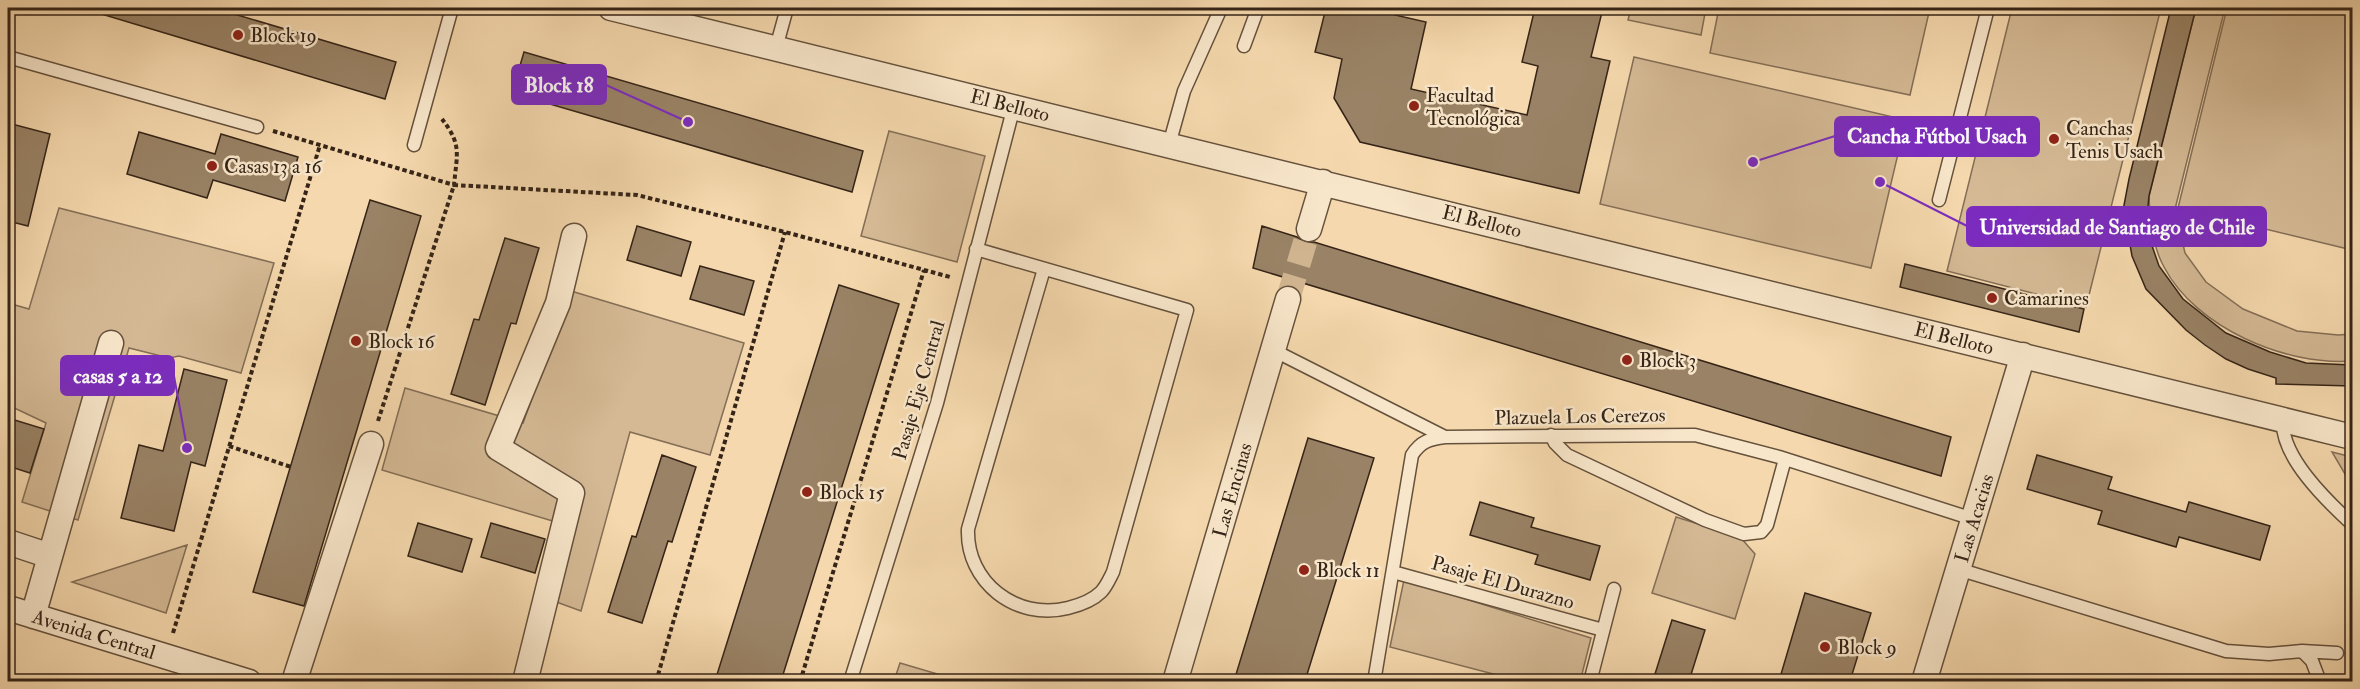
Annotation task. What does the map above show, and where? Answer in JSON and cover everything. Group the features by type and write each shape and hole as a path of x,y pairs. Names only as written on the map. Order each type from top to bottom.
{"street":[{"name":"El Belloto","path":"611,8 2352,437"},
{"path":"1309,230 1323,182"},
{"path":"525,681 572,493 498,448 558,303 574,236"},
{"name":"Las Encinas","path":"1175,681 1288,299"},
{"path":"33,616 111,343"},
{"name":"Las Acacias","path":"1924,681 2023,355"},
{"path":"294,681 370,444"},
{"path":"8,543 50,555"},
{"name":"Avenida Central","path":"8,608 249,681"}],"lane":[{"path":"414,145 452,8"},
{"path":"776,48 787,8"},
{"path":"1169,145 1184,91 1221,8"},
{"path":"1244,46 1258,8"},
{"path":"1939,200 1988,8"},
{"path":"8,57 257,127"},
{"name":"Pasaje Eje Central","path":"850,681 937,403 1014,106"},
{"path":"976,249 1044,268 1187,310 1113,572 1101,592 1082,604 1058,611 1031,609 999,596 982,579 971,561 967,544 968,529 1044,268"},
{"path":"1273,350 1446,437"},
{"path":"2283,420 2284,435 2308,478 2324,498 2352,524"},
{"path":"1551,435 1555,443 1567,455 1705,520 1744,534 1761,532 1767,525 1785,459"},
{"name":"Plazuela Los Cerezos","path":"1374,681 1412,455 1427,439 1551,435 1695,435 1785,459 1973,519"},
{"path":"1958,569 2226,651 2269,654 2302,651 2337,653"},
{"name":"Pasaje El Durazno","path":"1393,572 1603,630"},
{"path":"1590,681 1614,588"},
{"path":"2302,651 2312,661 2320,681"}],"path":[{"path":"370,444 454,185 457,143 453,133 427,99"},
{"path":"257,127 454,185 637,195 785,232 968,282"},
{"path":"166,656 320,145"},
{"path":"656,681 785,232"},
{"path":"800,681 924,270"},
{"path":"229,446 291,467"}],"shaded area":[{"path":"1631,8 1706,8 1701,35 1628,20"},
{"path":"1719,8 1930,8 1910,95 1710,53"},
{"name":"Canchas Tenis Usach","path":"2012,8 2161,8 2086,307 1947,271"},
{"path":"2196,8 2225,8 2175,209 2185,253 2206,282 2243,309 2297,331 2352,334 2352,361 2326,361 2299,357 2272,350 2245,339 2220,325 2198,308 2179,289 2160,259 2152,233 2149,196"},
{"path":"2227,8 2352,8 2352,250 2178,208"},
{"path":"1634,57 1906,120 1871,268 1600,204"},
{"path":"889,131 985,156 957,262 861,236"},
{"path":"59,208 274,263 241,373 179,356 169,358 129,348 78,520 22,502 46,423 8,405 8,303 29,309"},
{"path":"571,291 744,343 710,455 630,432 581,611 540,596 556,522 382,470 405,388 523,423"},
{"path":"2332,452 2352,457 2352,486"},
{"path":"1676,517 1740,537 1755,554 1735,619 1652,593"},
{"path":"187,545 166,613 72,582"},
{"path":"1404,580 1591,638 1580,682 1520,681 1390,647"},
{"path":"900,663 961,681 894,681"}],"building":[{"name":"Block 19","path":"99,8 214,8 396,62 385,99 98,13"},
{"name":"Facultad Tecnológica","path":"1326,8 1397,8 1395,15 1426,22 1411,89 1527,115 1538,66 1522,62 1535,8 1603,8 1591,57 1610,61 1579,193 1360,142 1334,98 1342,59 1315,52"},
{"path":"2171,8 2196,8 2149,196 2147,216 2149,237 2159,266 2183,299 2226,333 2270,352 2306,363 2352,365 2352,386 2276,384 2276,378 2226,359 2205,345 2186,330 2146,289 2121,221 2129,179"},
{"path":"524,52 863,151 852,192 512,93"},
{"path":"8,123 50,134 28,226 8,221"},
{"name":"Casas 13 a 16","path":"139,132 215,154 221,134 298,157 285,201 213,180 207,198 127,174"},
{"name":"Block 16","path":"370,200 421,216 304,606 253,592"},
{"path":"637,226 691,242 681,276 627,260"},
{"name":"Block 3","path":"1262,226 1297,237 1304,242 1314,242 1951,437 1941,476 1253,268"},
{"path":"505,238 539,248 516,324 511,323 485,405 451,394 474,319 479,320"},
{"name":"Camarines","path":"1905,264 2084,309 2079,332 1900,287"},
{"path":"700,266 754,281 744,315 690,299"},
{"name":"Block 15","path":"839,285 899,304 781,681 715,681"},
{"path":"184,369 227,380 205,466 191,462 174,531 121,518 139,445 163,451"},
{"path":"8,418 44,429 30,473 8,466"},
{"name":"Block 11","path":"1308,438 1374,458 1305,681 1234,681"},
{"path":"662,455 696,467 672,542 668,541 642,623 608,612 632,536 636,537"},
{"path":"2037,455 2112,477 2108,489 2186,512 2189,502 2270,526 2260,560 2179,537 2176,547 2098,524 2102,511 2027,489"},
{"path":"1480,502 1534,518 1531,527 1600,546 1590,580 1535,564 1538,555 1470,535"},
{"path":"418,523 472,539 462,572 408,556"},
{"path":"491,523 545,539 535,573 481,557"},
{"name":"Block 9","path":"1805,593 1871,613 1850,681 1779,681"},
{"path":"1672,620 1705,630 1689,681 1655,674"}],"tunnel":[{"path":"1288,299 1309,229"}],"place":[{"name":"Block 19","path":"238,35"},
{"name":"Facultad Tecnológica","path":"1414,106"},
{"name":"Block 18","path":"688,122"},
{"name":"Canchas Tenis Usach","path":"2054,139"},
{"name":"Cancha Fútbol Usach","path":"1753,162"},
{"name":"Casas 13 a 16","path":"212,166"},
{"name":"Universidad de Santiago de Chile","path":"1880,182"},
{"name":"Camarines","path":"1992,298"},
{"name":"Block 16","path":"356,341"},
{"name":"Block 3","path":"1627,360"},
{"name":"casas 5 a 12","path":"187,448"},
{"name":"Block 15","path":"807,492"},
{"name":"Block 11","path":"1304,570"},
{"name":"Block 9","path":"1825,647"}]}
